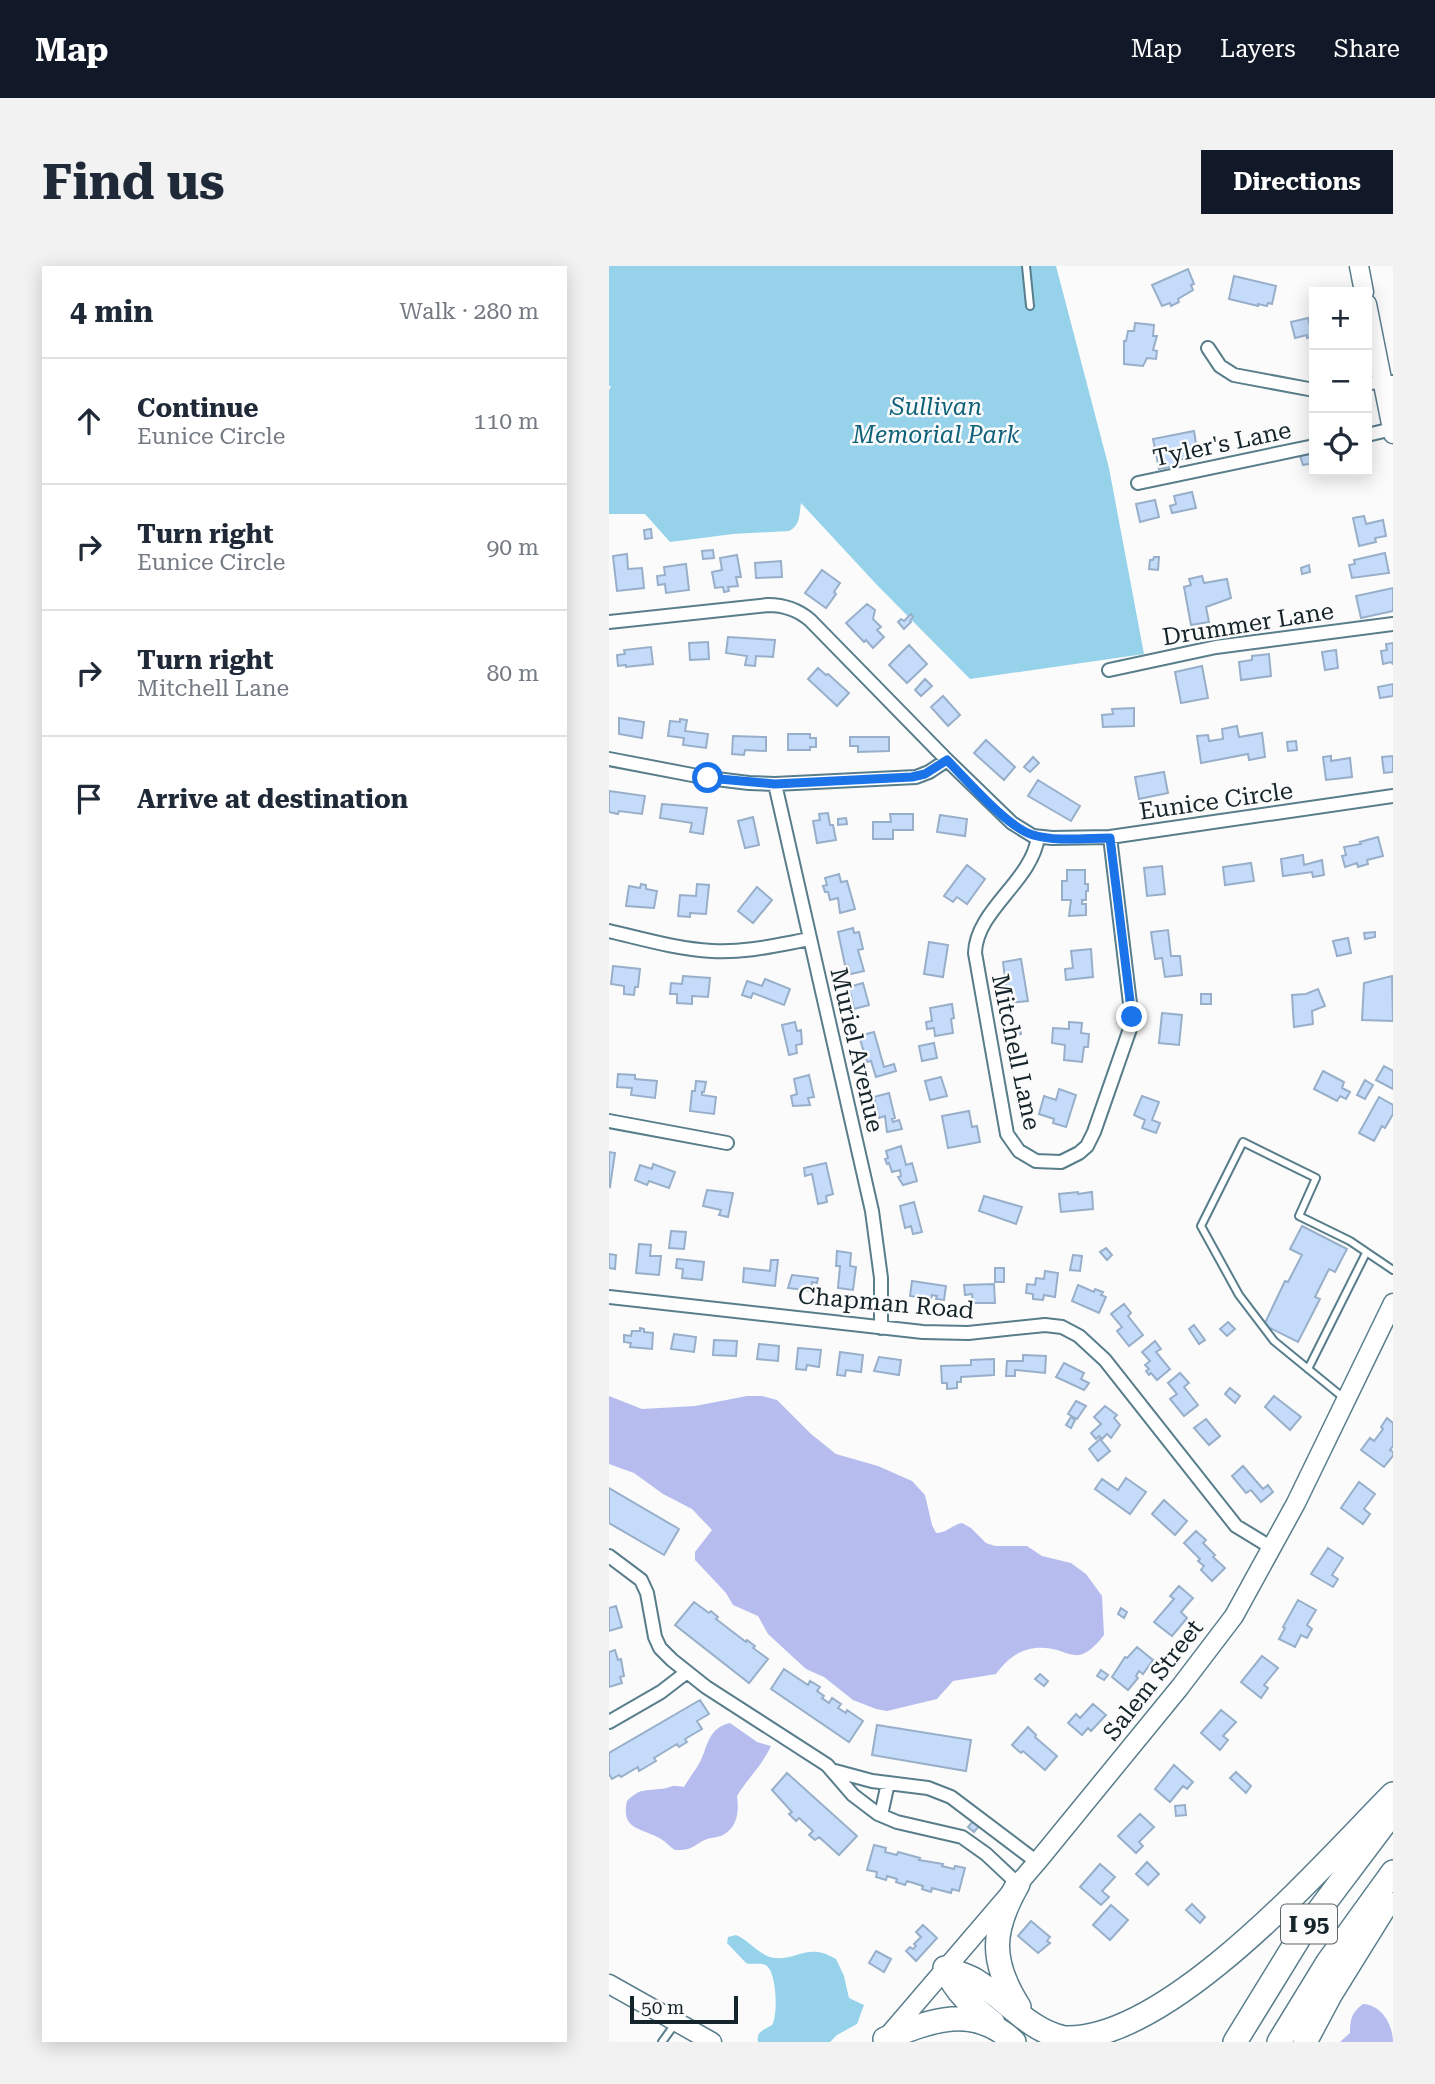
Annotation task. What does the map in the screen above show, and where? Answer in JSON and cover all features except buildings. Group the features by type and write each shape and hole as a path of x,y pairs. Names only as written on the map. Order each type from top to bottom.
{"highway":[{"path":"945,1968 974,1980 1042,2030 1067,2038 1096,2039 1127,2031 1159,2014 1257,1939 1393,1794"},
{"name":"I 95","path":"1235,2042 1302,1933 1393,1812"},
{"name":"I 95","path":"1279,2042 1328,1962 1393,1872"},
{"path":"1018,1884 1002,1916 997,1952 1007,1990 1032,2024"},
{"path":"1305,2042 1330,1995 1393,1893"},
{"path":"945,1968 952,1984 963,1998 1008,2037"},
{"path":"884,2041 941,2019 974,2021 1008,2037"}],"main road":[{"path":"1359,266 1363,287"},
{"path":"1372,332 1392,432"},
{"name":"Salem Street","path":"884,2041 1037,1862 1218,1638 1249,1592 1272,1548 1393,1303"},
{"path":"609,1984 712,2042"}],"street":[{"path":"1208,348 1220,366 1234,375 1309,389"},
{"path":"1372,434 1392,432"},
{"name":"Tyler's Lane","path":"1138,483 1309,447"},
{"name":"Eunice Circle","path":"609,622 768,605 796,610 810,620 1012,823 1038,837 1110,838 1393,796"},
{"name":"Drummer Lane","path":"1109,670 1216,646 1393,624"},
{"path":"609,759 722,780 775,784 916,777 947,760"},
{"name":"Muriel Avenue","path":"775,784 872,1211 881,1278 881,1328"},
{"name":"Mitchell Lane","path":"1038,837 1035,853 978,934 975,953 1005,1130 1012,1143 1023,1154 1036,1161 1051,1163 1075,1156 1090,1142 1131,1026 1110,838"},
{"path":"609,931 672,946 712,951 756,949 810,939"},
{"path":"609,1121 727,1143"},
{"name":"Chapman Road","path":"609,1297 881,1328 958,1334 1045,1325 1062,1328 1079,1336 1105,1360 1236,1526 1272,1548"},
{"path":"609,1556 641,1580 647,1593 660,1648 687,1672 835,1771 858,1778 928,1788 951,1797 1037,1862"},
{"path":"609,1721 661,1692 687,1672"},
{"path":"835,1771 853,1795 881,1815 897,1822 962,1837 986,1854 1018,1884"},
{"path":"881,1815 888,1783"}],"lane":[{"path":"1026,266 1030,306"},
{"path":"1345,1399 1274,1341 1239,1295 1201,1226 1243,1142 1316,1178 1299,1216 1350,1241 1393,1270"},
{"path":"1308,1369 1366,1253"},
{"path":"662,2042 677,2022"}],"green space":[{"name":"Sullivan Memorial Park","path":"609,266 1056,266 1109,468 1144,654 970,679 801,503 798,522 789,531 733,534 670,542 645,514 609,514"},
{"path":"736,1935 770,1957 783,1958 818,1952 836,1959 844,1976 849,1998 864,2005 857,2024 830,2042 758,2042 759,2033 772,2025 774,2020 776,1995 773,1978 767,1966 746,1963 727,1943 728,1937"}],"shaded area":[{"path":"609,1396 642,1409 695,1406 747,1396 777,1400 811,1434 836,1454 878,1466 912,1481 925,1495 936,1533 962,1523 986,1543 995,1546 1027,1546 1042,1556 1071,1563 1086,1574 1102,1596 1104,1635 1090,1650 1079,1655 1047,1648 1022,1652 1008,1660 996,1674 953,1681 937,1699 887,1711 853,1700 824,1677 806,1669 768,1634 758,1616 733,1605 726,1593 695,1560 695,1552 712,1530 692,1509 663,1494 634,1473 609,1464"},
{"path":"730,1723 757,1742 771,1746 737,1796 736,1818 728,1832 690,1848 675,1850 661,1839 630,1823 626,1811 627,1801 643,1791 672,1786 684,1787 700,1762 713,1733"},
{"path":"1363,2004 1376,2008 1385,2017 1393,2042 1340,2042 1350,2033 1352,2016"}],"route":[{"path":"708,778 775,784 916,777 947,760 1012,823 1025,832 1052,838 1110,838 1132,1017"}]}
